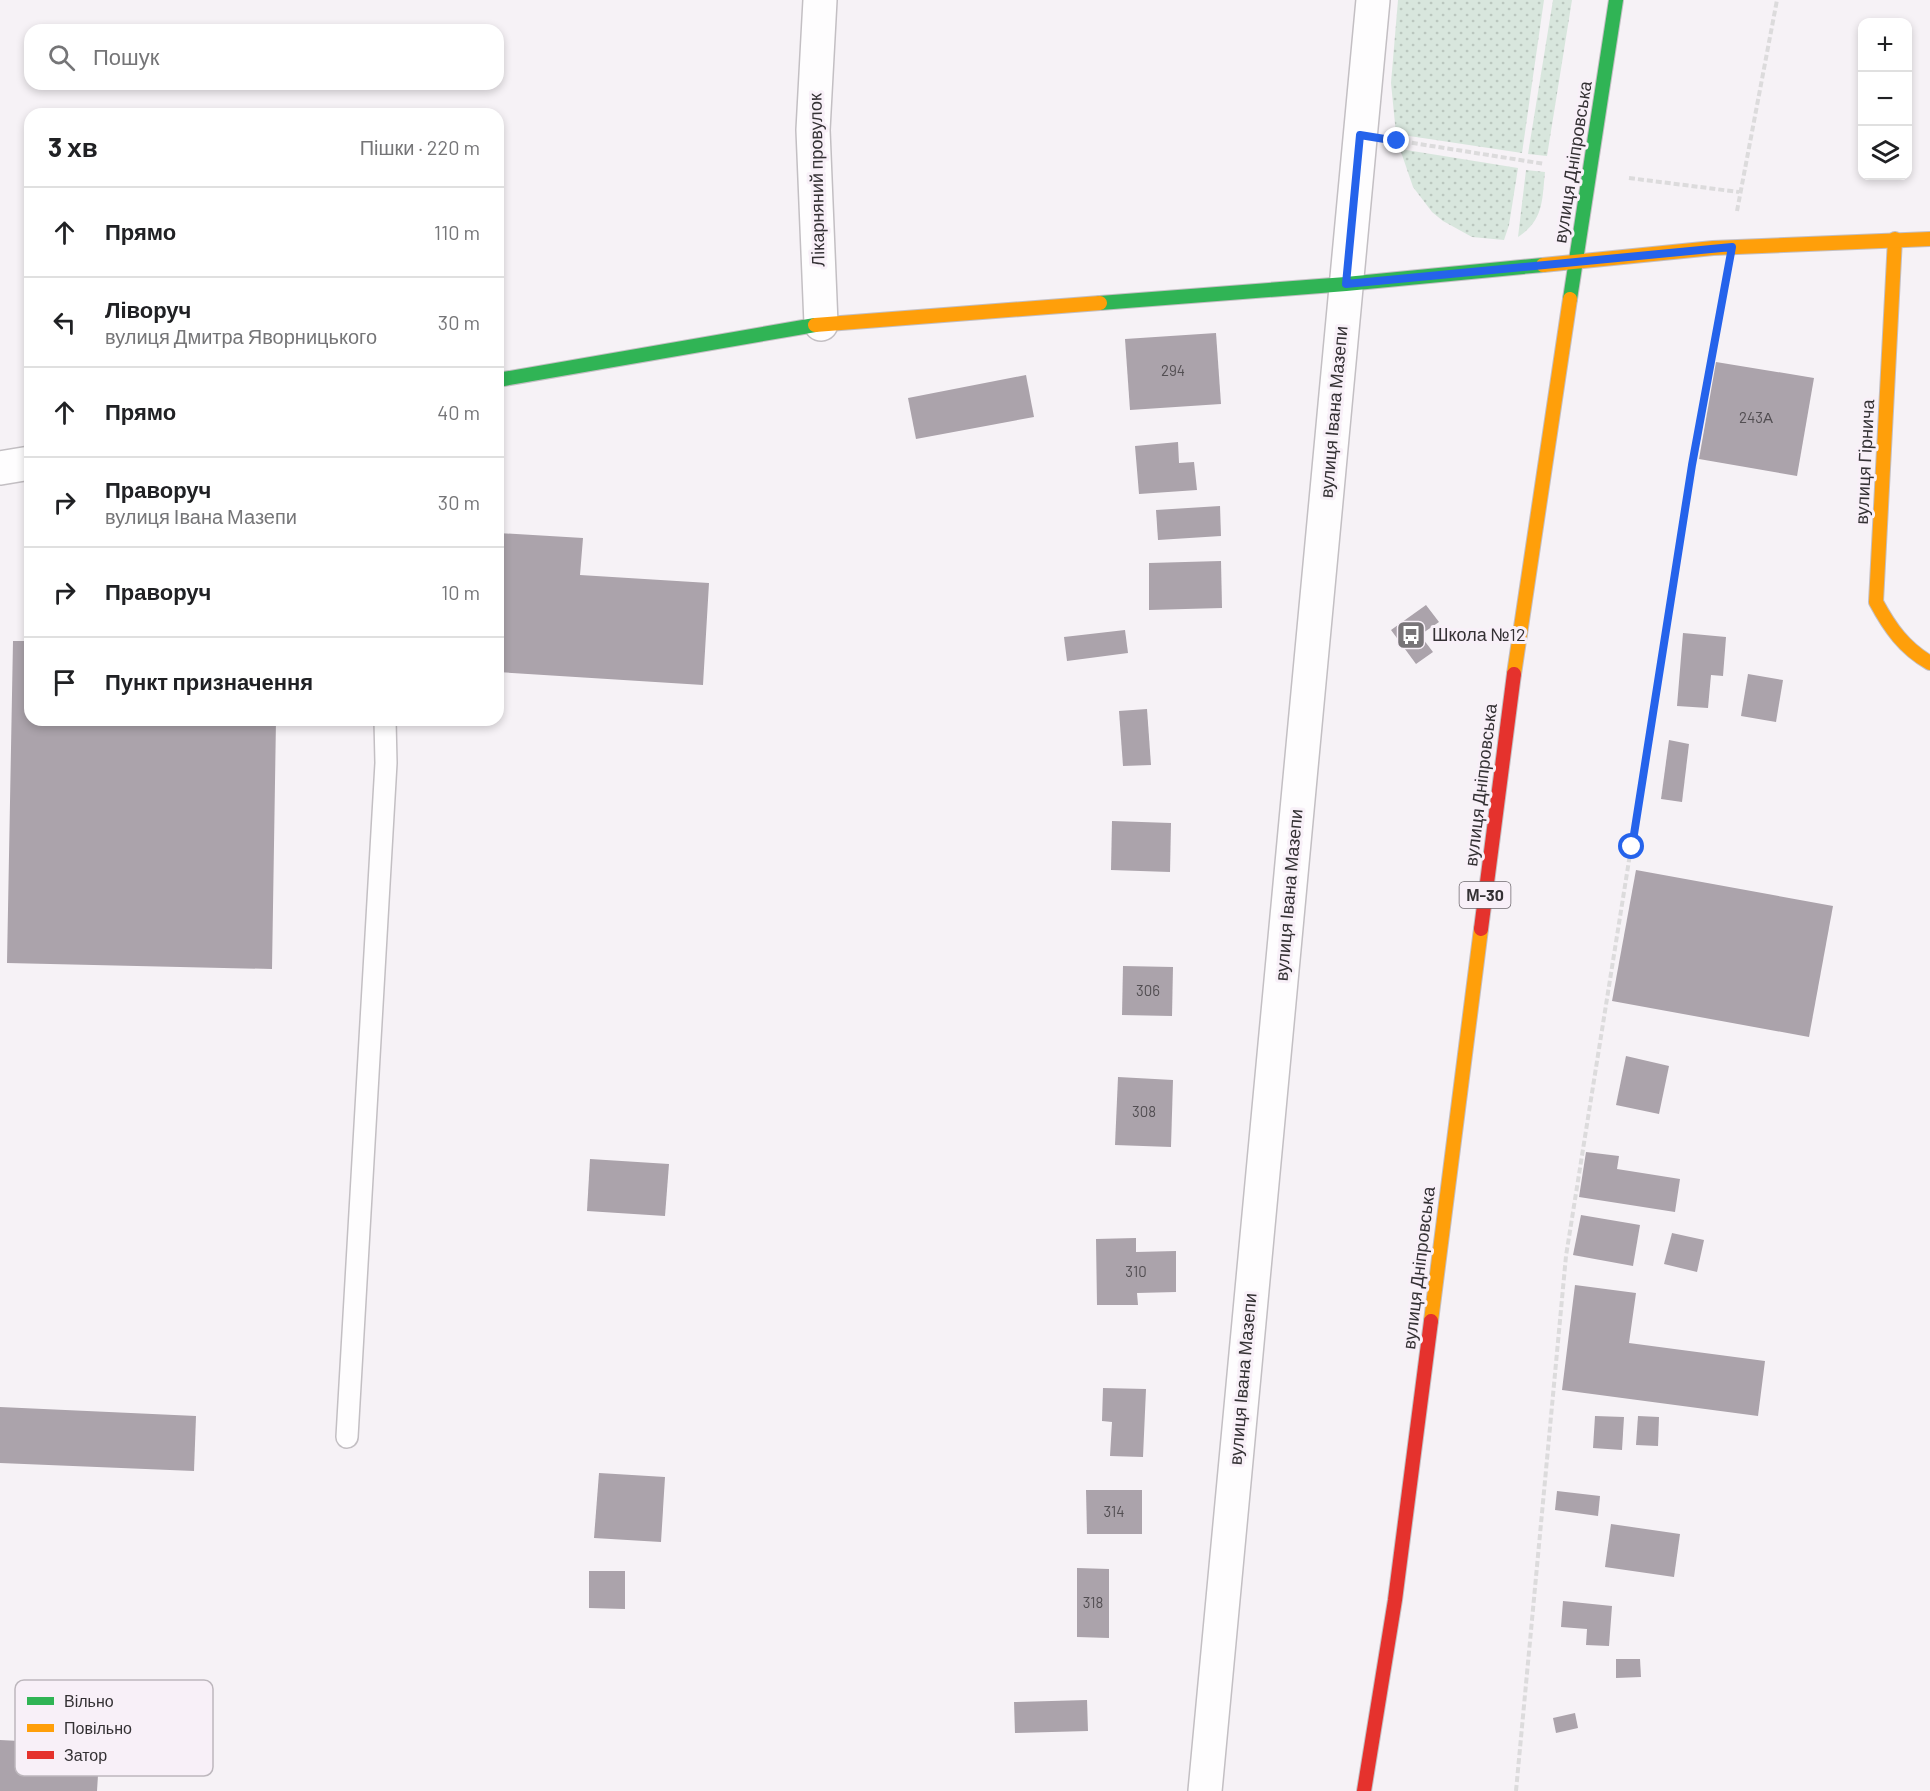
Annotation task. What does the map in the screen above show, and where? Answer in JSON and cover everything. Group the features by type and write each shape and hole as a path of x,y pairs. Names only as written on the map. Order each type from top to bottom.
{"main road":[{"name":"вулиця Дніпровська","path":"1364,1791 1395,1600 1518,639 1616,0"},
{"name":"вулиця Гірнича","path":"1895,239 1876,602 1889,628 1914,655 1930,663"},
{"path":"504,379 821,324 1346,284 1732,247 1930,239"}],"street":[{"name":"Лікарняний провулок","path":"820,0 813,130 821,324"},
{"name":"вулиця Івана Мазепи","path":"1205,1791 1373,0"},
{"path":"0,468 24,464"}],"lane":[{"path":"347,1437 386,763 385,726"}],"path":[{"path":"1516,1791 1566,1256 1692,465 1732,247 1739,192 1778,0"},
{"path":"1360,135 1545,164"},
{"path":"1629,178 1739,192"}],"shaded area":[{"path":"1398,0 1544,0 1522,153 1396,134 1391,83"},
{"path":"1553,0 1572,0 1547,156 1528,154"},
{"path":"1400,149 1518,168 1509,225 1504,240 1472,237 1443,221 1432,212 1413,187"},
{"path":"1526,170 1545,172 1543,192 1540,209 1533,224 1518,237"}],"building":[{"path":"1216,333 1221,404 1130,410 1125,339"},
{"path":"1716,362 1814,378 1797,476 1699,459"},
{"path":"1026,375 1034,417 916,439 908,398"},
{"path":"1178,442 1179,463 1194,462 1197,490 1139,494 1135,446"},
{"path":"1220,506 1221,536 1158,540 1156,510"},
{"path":"504,533 583,538 580,575 709,583 703,685 504,672"},
{"path":"1221,561 1222,608 1149,610 1149,563"},
{"path":"1426,605 1439,622 1420,635 1433,652 1416,664 1391,630"},
{"path":"1125,630 1128,653 1067,661 1064,637"},
{"path":"1683,633 1726,637 1723,676 1711,675 1708,708 1677,706"},
{"path":"13,641 24,641 24,726 276,726 272,969 7,963"},
{"path":"1748,674 1783,680 1776,722 1741,716"},
{"path":"1147,709 1151,765 1123,766 1119,711"},
{"path":"1669,740 1689,744 1682,802 1661,799"},
{"path":"1112,821 1171,823 1170,872 1111,870"},
{"path":"1636,870 1833,906 1809,1037 1612,1001"},
{"path":"1123,966 1173,967 1172,1016 1122,1015"},
{"path":"1626,1056 1669,1066 1659,1114 1616,1105"},
{"path":"1118,1077 1173,1080 1171,1147 1115,1145"},
{"path":"1586,1152 1619,1156 1617,1169 1680,1179 1675,1212 1579,1197"},
{"path":"590,1159 669,1164 665,1216 587,1211"},
{"path":"1581,1215 1640,1225 1633,1266 1573,1255"},
{"path":"1672,1233 1704,1240 1697,1272 1664,1264"},
{"path":"1136,1238 1136,1252 1176,1251 1176,1292 1137,1293 1138,1305 1097,1305 1096,1239"},
{"path":"1575,1285 1636,1293 1629,1343 1765,1361 1758,1416 1562,1390"},
{"path":"1103,1388 1146,1389 1143,1457 1110,1456 1112,1422 1102,1421"},
{"path":"0,1407 196,1416 194,1471 0,1463"},
{"path":"1595,1416 1624,1417 1622,1450 1593,1448"},
{"path":"1638,1416 1659,1417 1658,1446 1636,1445"},
{"path":"599,1473 665,1477 661,1542 594,1538"},
{"path":"1086,1490 1142,1490 1142,1534 1087,1534"},
{"path":"1557,1491 1600,1496 1598,1516 1555,1510"},
{"path":"1611,1524 1680,1534 1674,1577 1605,1567"},
{"path":"1077,1568 1109,1569 1109,1638 1077,1637"},
{"path":"589,1571 625,1571 625,1609 589,1608"},
{"path":"1563,1601 1612,1606 1609,1646 1586,1645 1587,1629 1561,1627"},
{"path":"1616,1659 1640,1659 1641,1677 1616,1678"},
{"path":"1087,1700 1088,1731 1015,1733 1014,1702"},
{"path":"1575,1713 1578,1728 1556,1733 1553,1718"},
{"path":"0,1740 15,1741 15,1776 98,1776 97,1791 0,1791"}],"traffic: fast":[{"path":"1570,299 1616,0"},
{"path":"1100,303 1346,284 1543,265"},
{"path":"504,379 815,325"}],"traffic: slow":[{"path":"1895,239 1876,602 1898,637 1930,663"},
{"path":"1543,265 1713,248 1930,239"},
{"path":"1514,674 1570,299"},
{"path":"815,325 1100,303"},
{"path":"1431,1321 1481,929"}],"traffic: jam":[{"path":"1481,929 1514,674"},
{"path":"1364,1791 1395,1600 1431,1321"}],"place":[{"name":"Школа №12","path":"1411,635"}],"route":[{"path":"1397,141 1360,135 1346,284 1732,247 1692,465 1632,847"}]}
